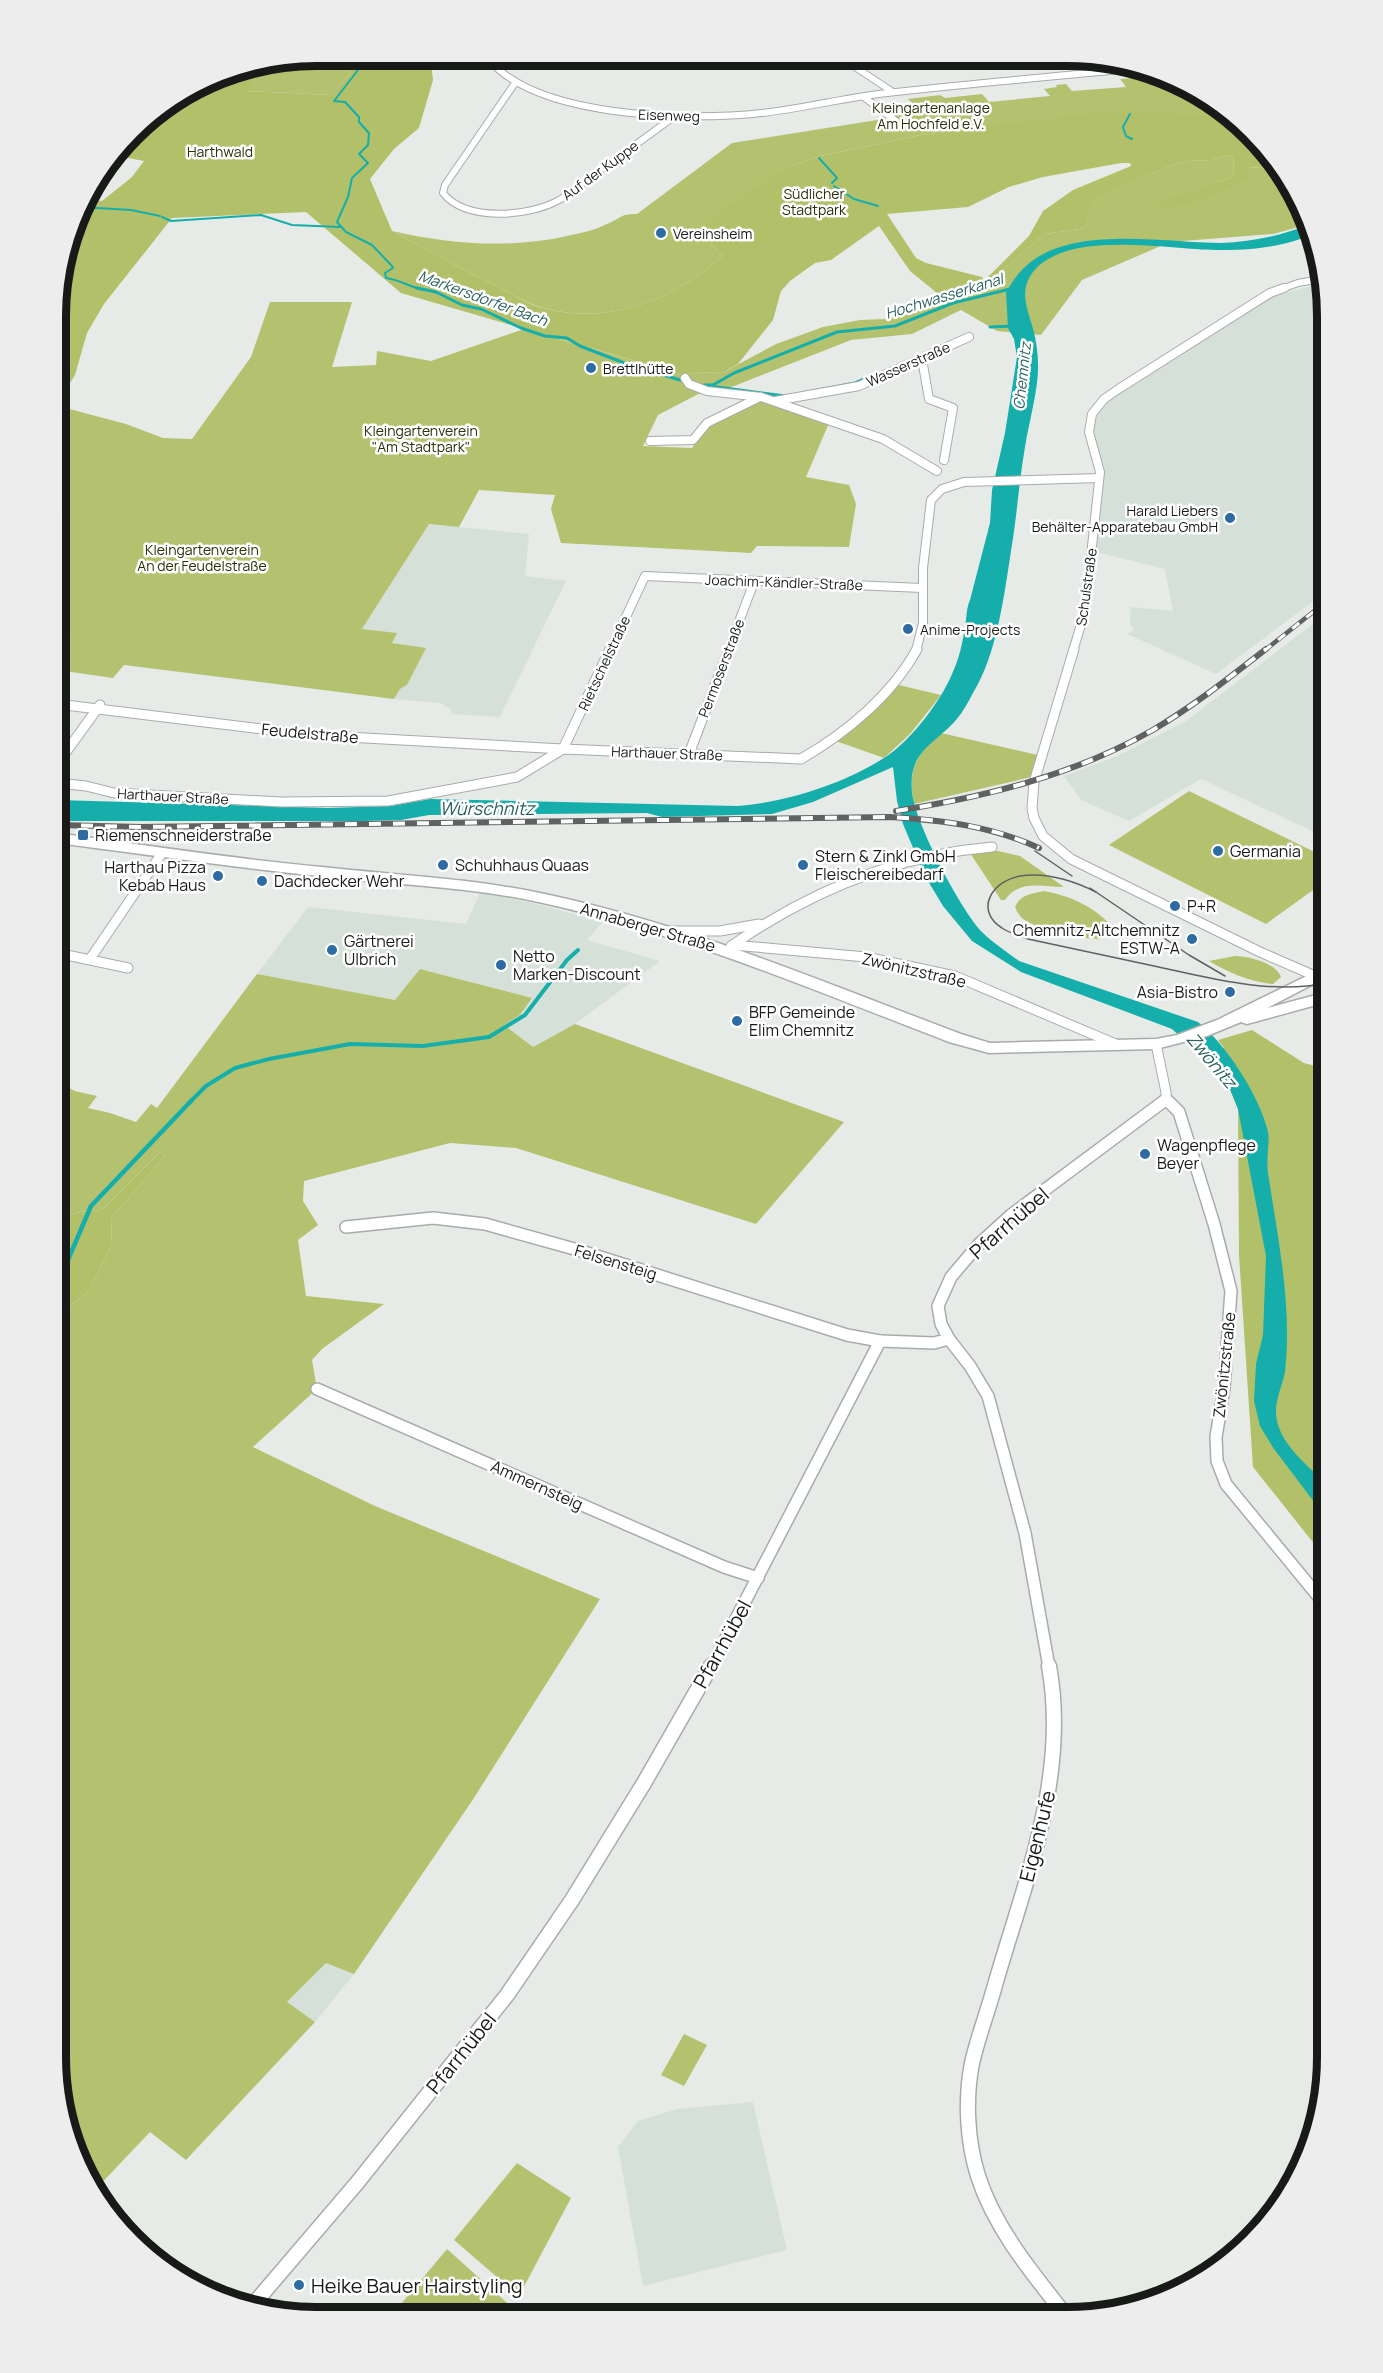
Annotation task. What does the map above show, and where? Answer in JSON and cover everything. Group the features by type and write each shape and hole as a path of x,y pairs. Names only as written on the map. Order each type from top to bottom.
{"main road":[{"name":"Annaberger Straße","path":"66,839 162,853 475,886 539,897 730,948 955,1038 989,1048 1156,1044 1180,1040 1317,1000"},
{"name":"Annaberger Straße","path":"1216,1028 1317,975"}],"street":[{"name":"Eisenweg","path":"496,66 515,83 561,100 594,107 675,116 761,113 893,92 1114,71"},
{"path":"853,66 893,92"},
{"name":"Auf der Kuppe","path":"515,83 445,184 443,193 449,201 467,209 490,213 515,213 543,207 559,200 675,116"},
{"path":"865,98 896,121"},
{"name":"Schulstraße","path":"1314,280 1298,283 1270,293 1104,399 1092,414 1089,432 1099,464 1099,478 1083,622 1069,660 1032,791 1031,816 1047,840 1059,851 1085,866 1260,952 1317,972"},
{"name":"Wasserstraße","path":"774,401 859,386 969,337"},
{"path":"922,359 928,399 953,408 944,460"},
{"path":"685,378 689,384 708,391 761,397 883,439 937,471"},
{"path":"650,441 693,440 707,423 761,397"},
{"name":"Harthauer Straße","path":"66,784 114,793 215,799 292,802 388,801 517,777 563,749 801,759 819,750 871,705 917,650 924,630 923,555 932,498 951,484 1099,478"},
{"name":"Joachim-Kändler-Straße","path":"645,576 922,588"},
{"name":"Rietschelstraße","path":"563,749 645,576"},
{"name":"Permoserstraße","path":"689,754 754,582"},
{"name":"Feudelstraße","path":"66,705 311,735 563,749"},
{"path":"66,752 99,707"},
{"path":"730,948 765,922 809,899 891,866 952,852 992,847"},
{"path":"90,958 162,853"},
{"path":"668,931 720,931 765,922"},
{"name":"Zwönitzstraße","path":"730,948 866,957 955,976 1118,1045"},
{"path":"66,954 128,968"},
{"path":"1156,1044 1166,1099"},
{"name":"Zwönitzstraße","path":"1166,1099 1179,1112 1214,1224 1231,1291 1224,1388 1216,1437 1217,1461 1226,1484 1317,1594"},
{"name":"Pfarrhübel","path":"949,1339 941,1324 938,1306 951,1277 979,1244 1011,1215 1166,1099"},
{"name":"Felsensteig","path":"346,1227 433,1218 485,1224 578,1250 847,1335 880,1341"},
{"path":"880,1341 934,1343 949,1339"},
{"name":"Eigenhufe","path":"949,1339 970,1366 988,1396 1025,1533 1053,1687 1054,1738 1047,1806 972,2064 970,2101 972,2150 986,2199 1001,2231 1059,2307"},
{"name":"Pfarrhübel","path":"257,2300 357,2183 507,1995 541,1947 644,1783 728,1637 880,1341"},
{"name":"Ammernsteig","path":"317,1389 724,1567 758,1578"}],"shaded area":[{"path":"1315,285 1317,598 1216,674 1127,634 1134,630 1130,623 1131,607 1173,611 1165,569 1092,551 1099,486 1090,422 1096,407 1270,293 1285,293"},
{"path":"429,524 529,534 525,576 566,581 500,717 451,714 451,709 439,703 394,699 404,687 391,643 396,633 362,629"},
{"path":"1317,621 1317,833 1201,779 1129,821 1081,800 1064,776 1117,756 1186,721"},
{"path":"480,893 525,901 603,922 587,940 660,961 575,1024 533,1047 503,1025 520,1015 532,998 421,969 395,1000 257,974 308,907 466,924"},
{"path":"326,1962 354,1974 315,2022 287,2003"},
{"path":"753,2102 787,2250 643,2286 618,2147 638,2121 677,2109"}],"green space":[{"path":"316,66 353,66 352,71 332,95 246,91 259,73 267,71"},
{"name":"Harthwald","path":"353,66 431,66 433,80 419,128 394,149 370,179 392,231 528,303 559,311 584,314 634,307 681,287 702,273 722,256 708,240 695,231 755,187 790,167 820,156 921,135 1111,111 1142,111 1219,118 1244,139 1269,169 1249,167 1248,179 1210,197 1175,207 1152,204 1233,177 1234,158 1227,155 1209,161 1194,160 1172,165 1092,199 1086,228 1045,234 989,281 937,293 910,271 879,226 831,260 815,263 790,281 781,291 773,320 738,364 722,373 695,372 687,376 401,293 306,212 172,218 104,304 87,333 75,375 66,389 68,284 75,251 85,220 95,200 102,201 132,177 144,161 123,157 128,151 151,128 177,108 236,79 259,73 247,91 332,95 352,71","holes":["1121,163 1130,163 1131,166 1073,190 1043,211 1029,236 984,281 982,277 926,263 916,258 887,214 968,207 1009,187 1043,177"]},
{"name":"Kleingartenanlage Am Hochfeld e.V.","path":"1141,77 1163,85 1206,108 1221,120 976,128 921,135 820,156 790,167 696,231 708,240 722,256 681,287 634,307 585,314 534,305 392,231 457,242 502,244 567,236 598,228 624,216 637,214 732,143 896,117 888,109 914,105 908,99 940,95 945,98 982,94 989,102 1050,96 1044,89 1057,87 1056,85 1066,84 1072,91 1126,87 1120,79"},
{"path":"1227,155 1234,158 1233,177 1154,204 1210,197 1248,167 1269,169 1283,191 1300,227 1273,234 1170,242 1082,280 1041,335 997,331 961,310 912,334 851,340 729,388 706,390 658,415 643,446 692,448 710,423 757,400 829,423 806,477 849,485 856,504 849,547 757,546 751,553 561,543 551,509 555,495 479,490 459,527 429,524 362,629 397,633 392,643 426,648 407,685 400,689 394,699 124,665 113,678 66,671 66,408 126,424 163,438 192,439 251,357 270,302 352,302 332,367 376,365 377,351 431,361 524,329 687,376 695,372 722,373 776,344 823,327 860,320 886,319 926,307 937,293 989,281 1045,234 1086,228 1091,199 1172,165 1194,160 1209,161"},
{"path":"890,683 941,695 910,734 884,758 833,740"},
{"path":"941,733 1042,756 1036,776 914,804 912,782 916,764 925,748"},
{"name":"Germania","path":"1189,791 1317,853 1317,887 1266,924 1109,845"},
{"path":"998,851 1020,856 1064,887 1024,887 1011,893 1005,900 1001,900 970,853"},
{"path":"1044,891 1073,899 1099,914 1114,929 1114,935 1106,938 1082,938 1054,932 1023,919 1015,907 1020,899"},
{"path":"1235,956 1247,957 1268,964 1281,977 1273,984 1256,981 1232,973 1209,961"},
{"path":"420,969 532,998 520,1015 504,1025 533,1047 575,1024 844,1122 756,1224 516,1148 450,1143 304,1181 303,1201 318,1225 298,1240 306,1296 384,1304 322,1349 312,1360 317,1389 253,1447 375,1506 600,1599 472,1801 354,1974 326,1963 287,2002 315,2022 186,2160 150,2132 101,2184 79,2137 68,2089 66,2057 66,1309 89,1291 112,1244 111,1218 165,1156 160,1152 102,1210 80,1212 66,1220 66,1086 97,1096 88,1108 136,1122 151,1104 157,1108 257,974 395,1000"},
{"path":"1252,1030 1304,1063 1317,1066 1317,1547 1253,1467 1239,1255 1238,1109 1227,1082 1216,1066 1202,1056 1224,1048 1218,1040"},
{"path":"160,1152 165,1156 111,1218 112,1244 89,1291 66,1309 66,1218 74,1214 102,1210"},
{"path":"684,2034 707,2045 684,2086 661,2075"},
{"path":"517,2163 571,2198 519,2296 454,2240"},
{"path":"447,2249 512,2307 399,2307"}],"water":[{"path":"1301,227 1304,237 1291,242 1253,249 1093,246 1069,250 1049,259 1033,272 1026,285 1025,297 1037,348 1037,383 994,643 981,678 965,707 948,729 918,758 912,778 912,792 921,824 951,886 973,921 995,944 1019,961 1198,1022 1220,1044 1250,1088 1268,1132 1268,1173 1286,1298 1285,1372 1277,1402 1277,1421 1290,1448 1317,1475 1317,1506 1274,1449 1260,1426 1254,1401 1256,1364 1263,1335 1266,1256 1238,1109 1227,1082 1216,1066 1172,1029 1021,972 972,941 943,906 925,876 903,824 897,801 893,767 813,802 772,814 662,817 647,813 429,815 401,820 362,821 66,821 66,800 328,808 391,806 430,799 737,806 795,796 853,775 887,756 906,740 941,696 957,662 968,606 990,523 992,490 1005,433 1017,357 1014,339 1008,328 1006,292 1022,270 1041,255 1064,246 1089,241 1145,239 1221,243 1255,240"}],"waterway":[{"name":"Markersdorfer Bach","path":"357,66 358,70 334,101 345,102 359,117 359,122 369,133 368,145 359,154 368,163 352,178 348,197 337,222 346,232 372,245 392,266 393,268 385,273 386,278 418,288"},
{"path":"1130,114 1123,127 1126,136 1132,139"},
{"path":"819,158 837,178 832,183"},
{"path":"834,186 854,199 878,206"},
{"path":"91,208 131,210 160,216"},
{"path":"162,217 171,221 261,215 292,225 340,227"},
{"name":"Markersdorfer Bach","path":"418,288 436,292 462,305 481,309 521,328 545,336 567,338 580,346 627,364 680,380"},
{"name":"Markersdorfer Bach","path":"418,288 424,290"},
{"name":"Hochwasserkanal","path":"704,385 713,385 734,373 837,332 895,326 953,303 1014,288 1007,290"},
{"name":"Markersdorfer Bach","path":"990,327 1014,326"},
{"name":"Markersdorfer Bach","path":"802,393 855,383 869,377"},
{"name":"Markersdorfer Bach","path":"710,386 785,396"},
{"path":"191,1101 206,1086 235,1068 269,1059 350,1044 423,1046 489,1037 525,1015 567,960 578,950"},
{"path":"66,1265 91,1206 191,1101"}],"tram line":[{"path":"1035,851 1072,876"},
{"path":"1096,892 1059,878 1040,875 1020,876 1001,884 995,890 990,897 989,913 1002,928 1028,939 1240,984 1284,987 1317,984"},
{"path":"1090,888 1096,892"},
{"path":"1096,892 1189,955 1225,976"}],"railway":[{"path":"1264,651 1317,609"},
{"path":"896,811 962,799 1027,783 1090,761 1121,747 1181,713 1266,649"},
{"path":"66,825 141,827 890,817 966,825 1003,834 1039,848"}],"place":[{"name":"Vereinsheim","path":"661,233"},
{"name":"Brettlhütte","path":"591,368"},
{"name":"Harald Liebers Behälter-Apparatebau GmbH","path":"1230,518"},
{"name":"Anime-Projects","path":"908,629"},
{"name":"Riemenschneiderstraße","path":"83,835"},
{"name":"Germania","path":"1218,851"},
{"name":"Schuhhaus Quaas","path":"443,865"},
{"name":"Stern & Zinkl GmbH Fleischereibedarf","path":"803,865"},
{"name":"Harthau Pizza Kebab Haus","path":"218,876"},
{"name":"Dachdecker Wehr","path":"262,881"},
{"name":"P+R","path":"1175,906"},
{"name":"Chemnitz-Altchemnitz ESTW-A","path":"1192,939"},
{"name":"Gärtnerei Ulbrich","path":"332,950"},
{"name":"Netto Marken-Discount","path":"501,965"},
{"name":"Asia-Bistro","path":"1230,992"},
{"name":"BFP Gemeinde Elim Chemnitz","path":"737,1021"},
{"name":"Wagenpflege Beyer","path":"1145,1154"},
{"name":"Heike Bauer Hairstyling","path":"299,2285"}],"park label":[{"name":"Südlicher Stadtpark","path":"814,202"},
{"name":"Kleingartenverein \"Am Stadtpark\"","path":"421,438"},
{"name":"Kleingartenverein An der Feudelstraße","path":"202,558"}],"water label":[{"name":"Chemnitz","path":"1022,376"},
{"name":"Würschnitz","path":"487,808"},
{"name":"Zwönitz","path":"1212,1060"}]}
